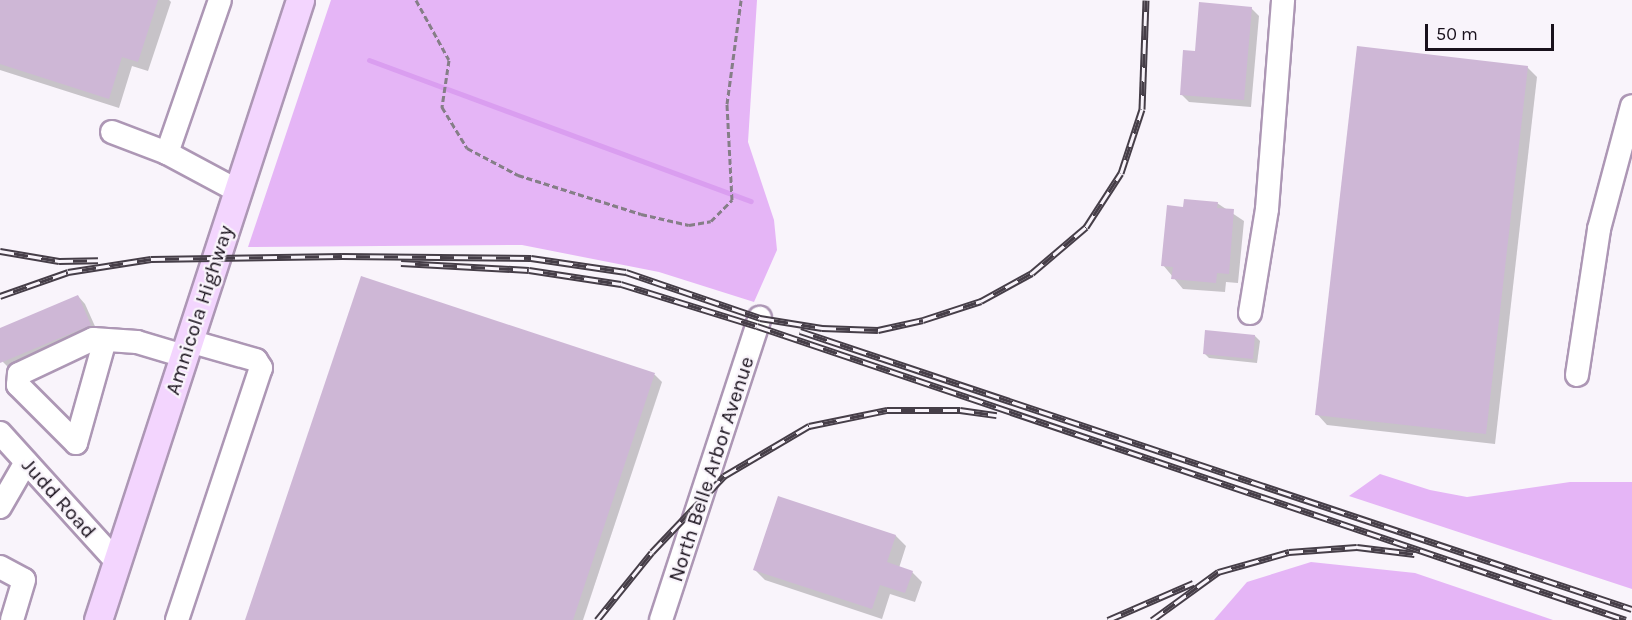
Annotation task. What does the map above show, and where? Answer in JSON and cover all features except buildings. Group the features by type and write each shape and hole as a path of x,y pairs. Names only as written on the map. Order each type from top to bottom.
{"main road":[{"name":"Amnicola Highway","path":"98,620 300,0"}],"street":[{"path":"167,153 220,0"},
{"path":"1250,313 1267,209 1283,0"},
{"path":"1577,375 1599,229 1632,106"},
{"path":"112,132 167,153 238,191"},
{"name":"North Belle Arbor Avenue","path":"661,620 760,318"},
{"path":"105,340 76,443 18,385 19,374 93,339 137,342 187,348 256,360 261,368 177,620"},
{"name":"Judd Road","path":"0,433 118,563"},
{"path":"0,507 26,462"},
{"path":"0,567 24,580 12,620"}],"path":[{"path":"416,0 449,60 442,107 448,121 467,148 519,175 676,224 711,221 732,200 734,184 727,104 741,0"}],"shaded area":[{"path":"331,0 757,0 748,142 774,220 777,250 754,302 659,272 522,245 248,247"},
{"path":"1380,474 1430,490 1467,497 1570,482 1632,482 1632,589 1349,496"},
{"path":"1311,562 1415,573 1553,620 1214,620 1247,582"}],"waterway":[{"path":"369,60 751,201"}],"railway":[{"path":"0,296 68,272 151,259 342,256 531,258 626,272 760,318 822,328 878,330 923,320 981,301 1032,273 1086,227 1121,173 1142,109 1146,0"},
{"path":"0,251 59,261 98,260"},
{"path":"401,263 529,270 621,284 757,326 1626,620"},
{"path":"800,331 1632,609"},
{"path":"597,620 652,552 724,476 809,426 887,410 960,410 997,415"},
{"path":"1152,620 1218,572 1289,552 1357,547 1415,554"},
{"path":"1108,620 1193,583"}]}
